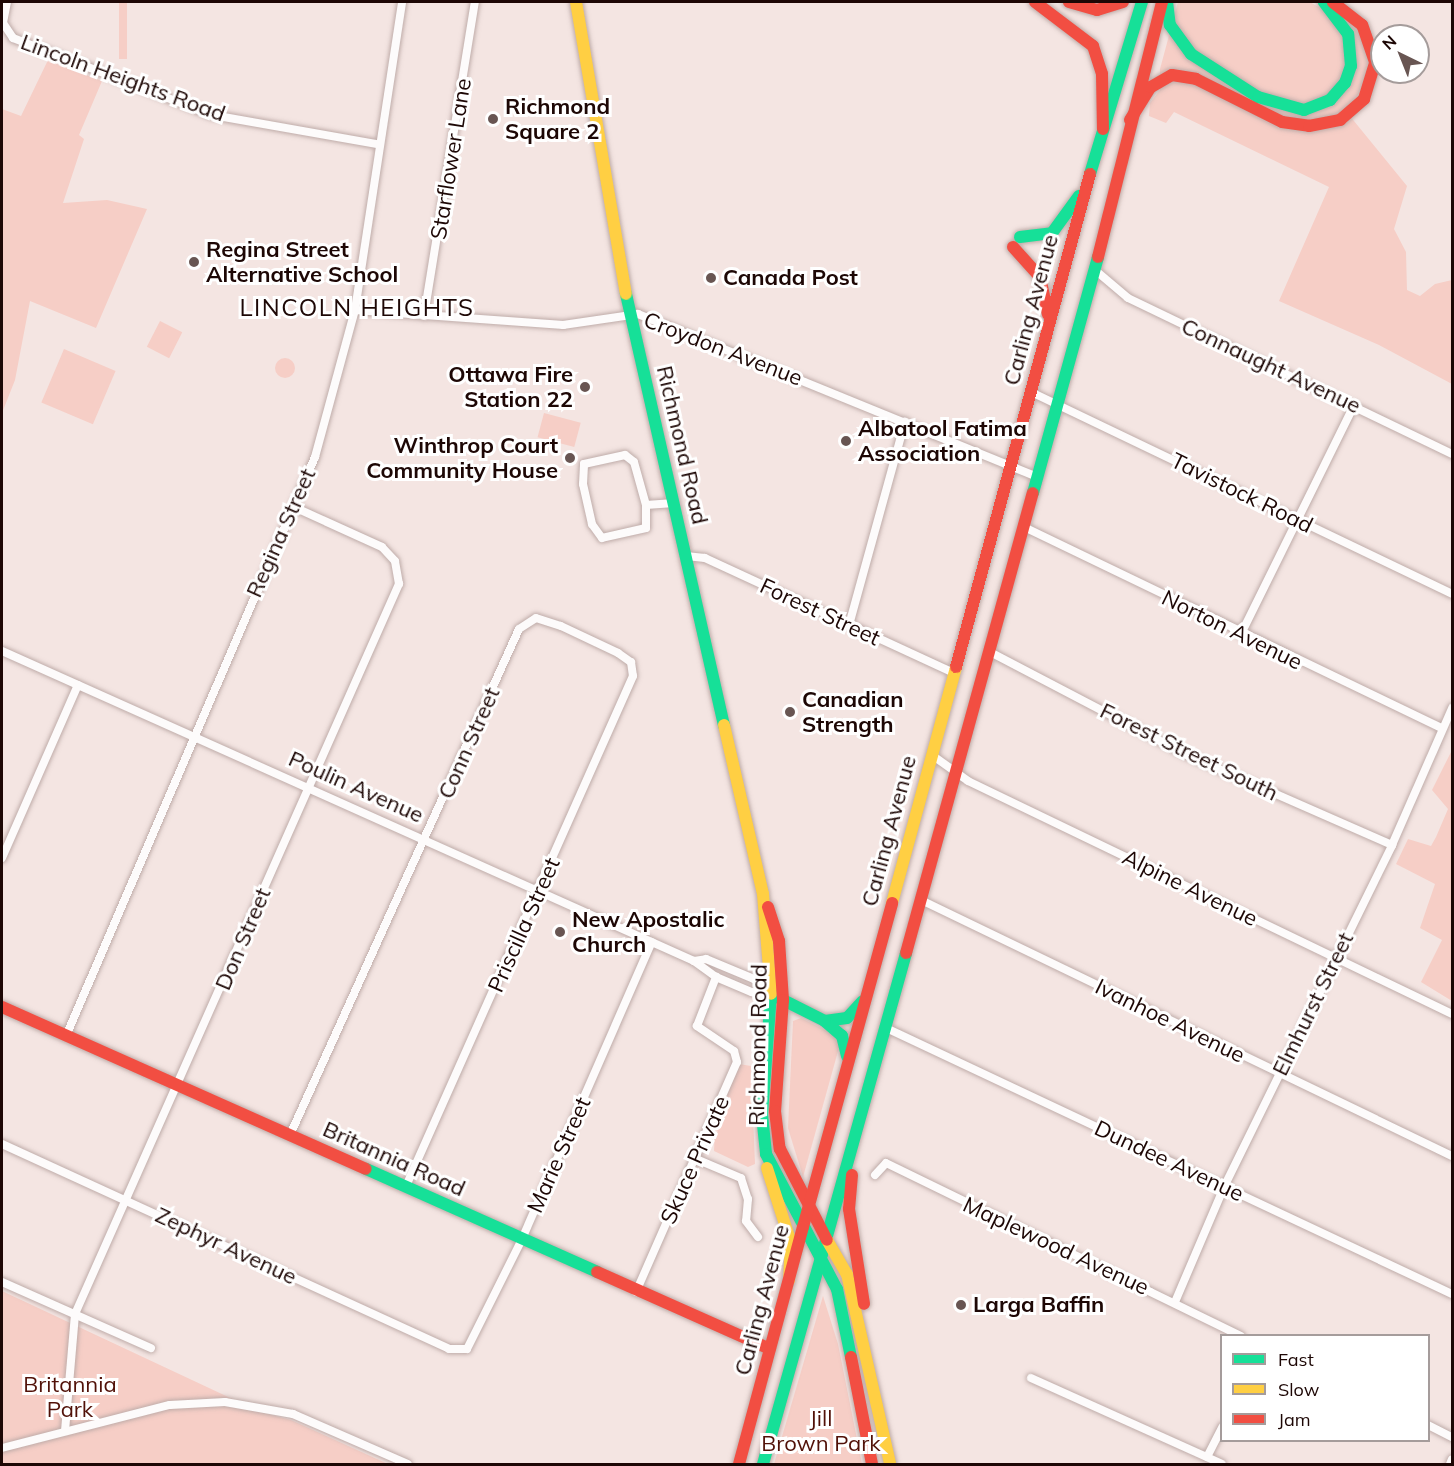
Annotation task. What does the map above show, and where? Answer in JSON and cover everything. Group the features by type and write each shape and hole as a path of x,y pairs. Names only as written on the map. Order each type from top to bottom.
{"main road":[{"name":"Richmond Road","path":"576,2 630,315 763,894 779,941 783,1000 776,1124 787,1169 808,1209 827,1235 847,1274 868,1351 890,1464"},
{"path":"1035,2 1093,45 1102,74 1103,129"},
{"path":"1069,2 1097,10 1123,2"},
{"name":"Carling Avenue","path":"739,1464 1090,175 1142,2"},
{"path":"1165,2 1170,25 1191,54 1268,102 1304,110 1330,100 1345,83 1351,66 1348,34 1323,2"},
{"name":"Carling Avenue","path":"763,1464 864,1111 1095,270 1130,120 1165,2"},
{"path":"1130,120 1151,87 1172,75 1196,79 1282,122 1309,126 1340,120 1364,99 1376,62 1362,25 1333,2"},
{"path":"1049,325 1040,277 1016,242 1044,237 1055,231 1090,175"},
{"name":"Richmond Road","path":"763,894 771,994 763,1103 766,1154 803,1227 822,1254 840,1300 872,1464"},
{"name":"Poulin Avenue","path":"771,994 825,1021 846,1042 848,1064"},
{"path":"825,1021 849,1017 866,997"},
{"name":"Britannia Road","path":"2,1007 406,1186 636,1292 770,1349"},
{"path":"864,1111 849,1209 868,1351"},
{"path":"766,1154 771,1193 791,1243 789,1280"},
{"path":"865,1430 882,1424"}],"street":[{"name":"Lincoln Heights Road","path":"7,2 3,22 14,38 212,115 377,144"},
{"name":"Regina Street","path":"66,1036 191,736 315,457 355,309 377,144 402,2"},
{"name":"Starflower Lane","path":"424,316 475,2"},
{"name":"Connaught Avenue","path":"1095,270 1136,302 1452,454"},
{"name":"Croydon Avenue","path":"355,309 563,325 630,315 663,322 1038,477"},
{"name":"Tavistock Road","path":"1031,392 1452,594"},
{"path":"1241,634 1354,405"},
{"path":"849,625 905,422"},
{"path":"625,455 634,462 646,505 646,528 602,538 588,504 584,464 625,455"},
{"path":"646,505 674,503"},
{"name":"Don Street","path":"66,1431 75,1314 125,1199 179,1087 399,584 395,561 382,547 294,507"},
{"name":"Norton Avenue","path":"1024,527 1241,634 1441,728"},
{"name":"Forest Street","path":"686,556 705,558 954,673"},
{"name":"Conn Street","path":"290,1135 524,623 536,618 561,626 631,662"},
{"name":"Poulin Avenue","path":"2,651 694,961 716,977 752,992 771,994"},
{"name":"Forest Street South","path":"990,652 1187,756 1392,845"},
{"name":"Priscilla Street","path":"406,1186 633,676 631,662"},
{"path":"2,858 78,685"},
{"name":"Elmhurst Street","path":"1175,1302 1224,1187 1392,845 1441,728 1452,708"},
{"name":"Alpine Avenue","path":"932,755 955,773 1452,1014"},
{"name":"Ivanhoe Avenue","path":"921,900 1452,1156"},
{"name":"Marie Street","path":"449,1349 468,1349 522,1239 652,942"},
{"name":"Poulin Avenue","path":"694,961 706,959 754,979 771,994"},
{"name":"Skuce Private","path":"636,1292 735,1068 734,1051 697,1026 716,977"},
{"name":"Dundee Avenue","path":"886,1028 1452,1294"},
{"name":"Zephyr Avenue","path":"2,1144 449,1349"},
{"path":"696,1159 741,1178 748,1199 746,1221 758,1237"},
{"name":"Maplewood Avenue","path":"875,1175 886,1163 1239,1334"},
{"path":"2,1282 151,1348"},
{"path":"1031,1378 1221,1464"},
{"path":"2,1448 170,1405 248,1404 303,1418 408,1464"},
{"path":"1430,1426 1452,1437"},
{"path":"1207,1457 1220,1429"},
{"path":"1450,1464 1452,1460"}],"green space":[{"path":"119,2 127,2 127,59 119,59"},
{"path":"1178,2 1310,2 1356,29 1368,53 1368,72 1363,89 1345,110 1407,186 1394,229 1406,252 1407,290 1420,296 1435,284 1452,280 1452,384 1379,345 1279,301 1329,187 1174,112 1166,123 1149,116 1150,103 1160,90 1160,69"},
{"path":"48,60 102,81 79,135 84,139 63,203 107,200 147,209 96,328 30,301 15,380 2,413 2,109 21,116"},
{"path":"160,321 182,332 169,358 147,347"},
{"path":"64,349 116,371 93,424 41,402"},
{"path":"285,358 292,361 295,368 292,375 285,378 278,375 275,368 278,361"},
{"path":"544,413 581,423 574,447 538,437"},
{"path":"1452,750 1452,1001 1421,982 1442,940 1420,928 1435,884 1396,864 1408,839 1431,846 1436,837 1448,809 1432,790"},
{"path":"801,1018 831,1033 840,1044 803,1177 788,1128 793,1021"},
{"path":"739,1064 751,1066 755,1164 748,1167 714,1151 715,1129"},
{"name":"Britannia Park","path":"2,1291 260,1412 291,1420 388,1464 2,1464"},
{"name":"Jill Brown Park","path":"823,1296 838,1344 862,1464 774,1464"}],"traffic: fast":[{"path":"1090,174 1142,2"},
{"path":"1167,2 1170,25 1191,54 1258,97 1304,110 1330,100 1345,83 1351,66 1348,34 1324,2"},
{"path":"1020,237 1052,233 1079,196"},
{"path":"1033,493 1098,257"},
{"path":"626,294 724,725"},
{"path":"822,1254 906,953"},
{"path":"847,1056 842,1036 825,1021 771,994 762,1115 766,1154 837,1289 851,1357"},
{"path":"825,1021 847,1018 863,1001"},
{"path":"366,1169 597,1272"},
{"path":"763,1464 822,1254"}],"traffic: slow":[{"path":"576,2 626,294"},
{"path":"892,903 956,667"},
{"path":"724,725 763,894 771,994"},
{"path":"767,1168 791,1243 789,1280"},
{"path":"827,1240 847,1274 890,1464"}],"traffic: jam":[{"path":"1035,2 1093,46 1102,74 1103,129"},
{"path":"1069,2 1097,10 1123,2"},
{"path":"1098,257 1162,2"},
{"path":"1130,120 1151,87 1172,75 1196,79 1282,122 1309,126 1340,120 1364,99 1375,62 1362,25 1333,2"},
{"path":"956,667 1090,174"},
{"path":"1013,247 1040,277 1048,314"},
{"path":"906,953 1033,493"},
{"path":"803,1227 892,903"},
{"path":"768,907 779,941 783,1000"},
{"path":"783,1000 775,1111 780,1149 827,1240"},
{"path":"2,1007 366,1169"},
{"path":"852,1175 849,1209 864,1304"},
{"path":"739,1464 803,1227"},
{"path":"597,1272 770,1349"},
{"path":"851,1357 872,1464"}],"place":[{"name":"Richmond Square 2","path":"493,119"},
{"name":"Regina Street Alternative School","path":"194,262"},
{"name":"Canada Post","path":"711,278"},
{"name":"Ottawa Fire Station 22","path":"585,387"},
{"name":"Albatool Fatima Association","path":"846,441"},
{"name":"Winthrop Court Community House","path":"570,458"},
{"name":"Canadian Strength","path":"790,712"},
{"name":"New Apostalic Church","path":"560,932"},
{"name":"Larga Baffin","path":"961,1305"}],"district":[{"name":"LINCOLN HEIGHTS","path":"357,308"}]}
